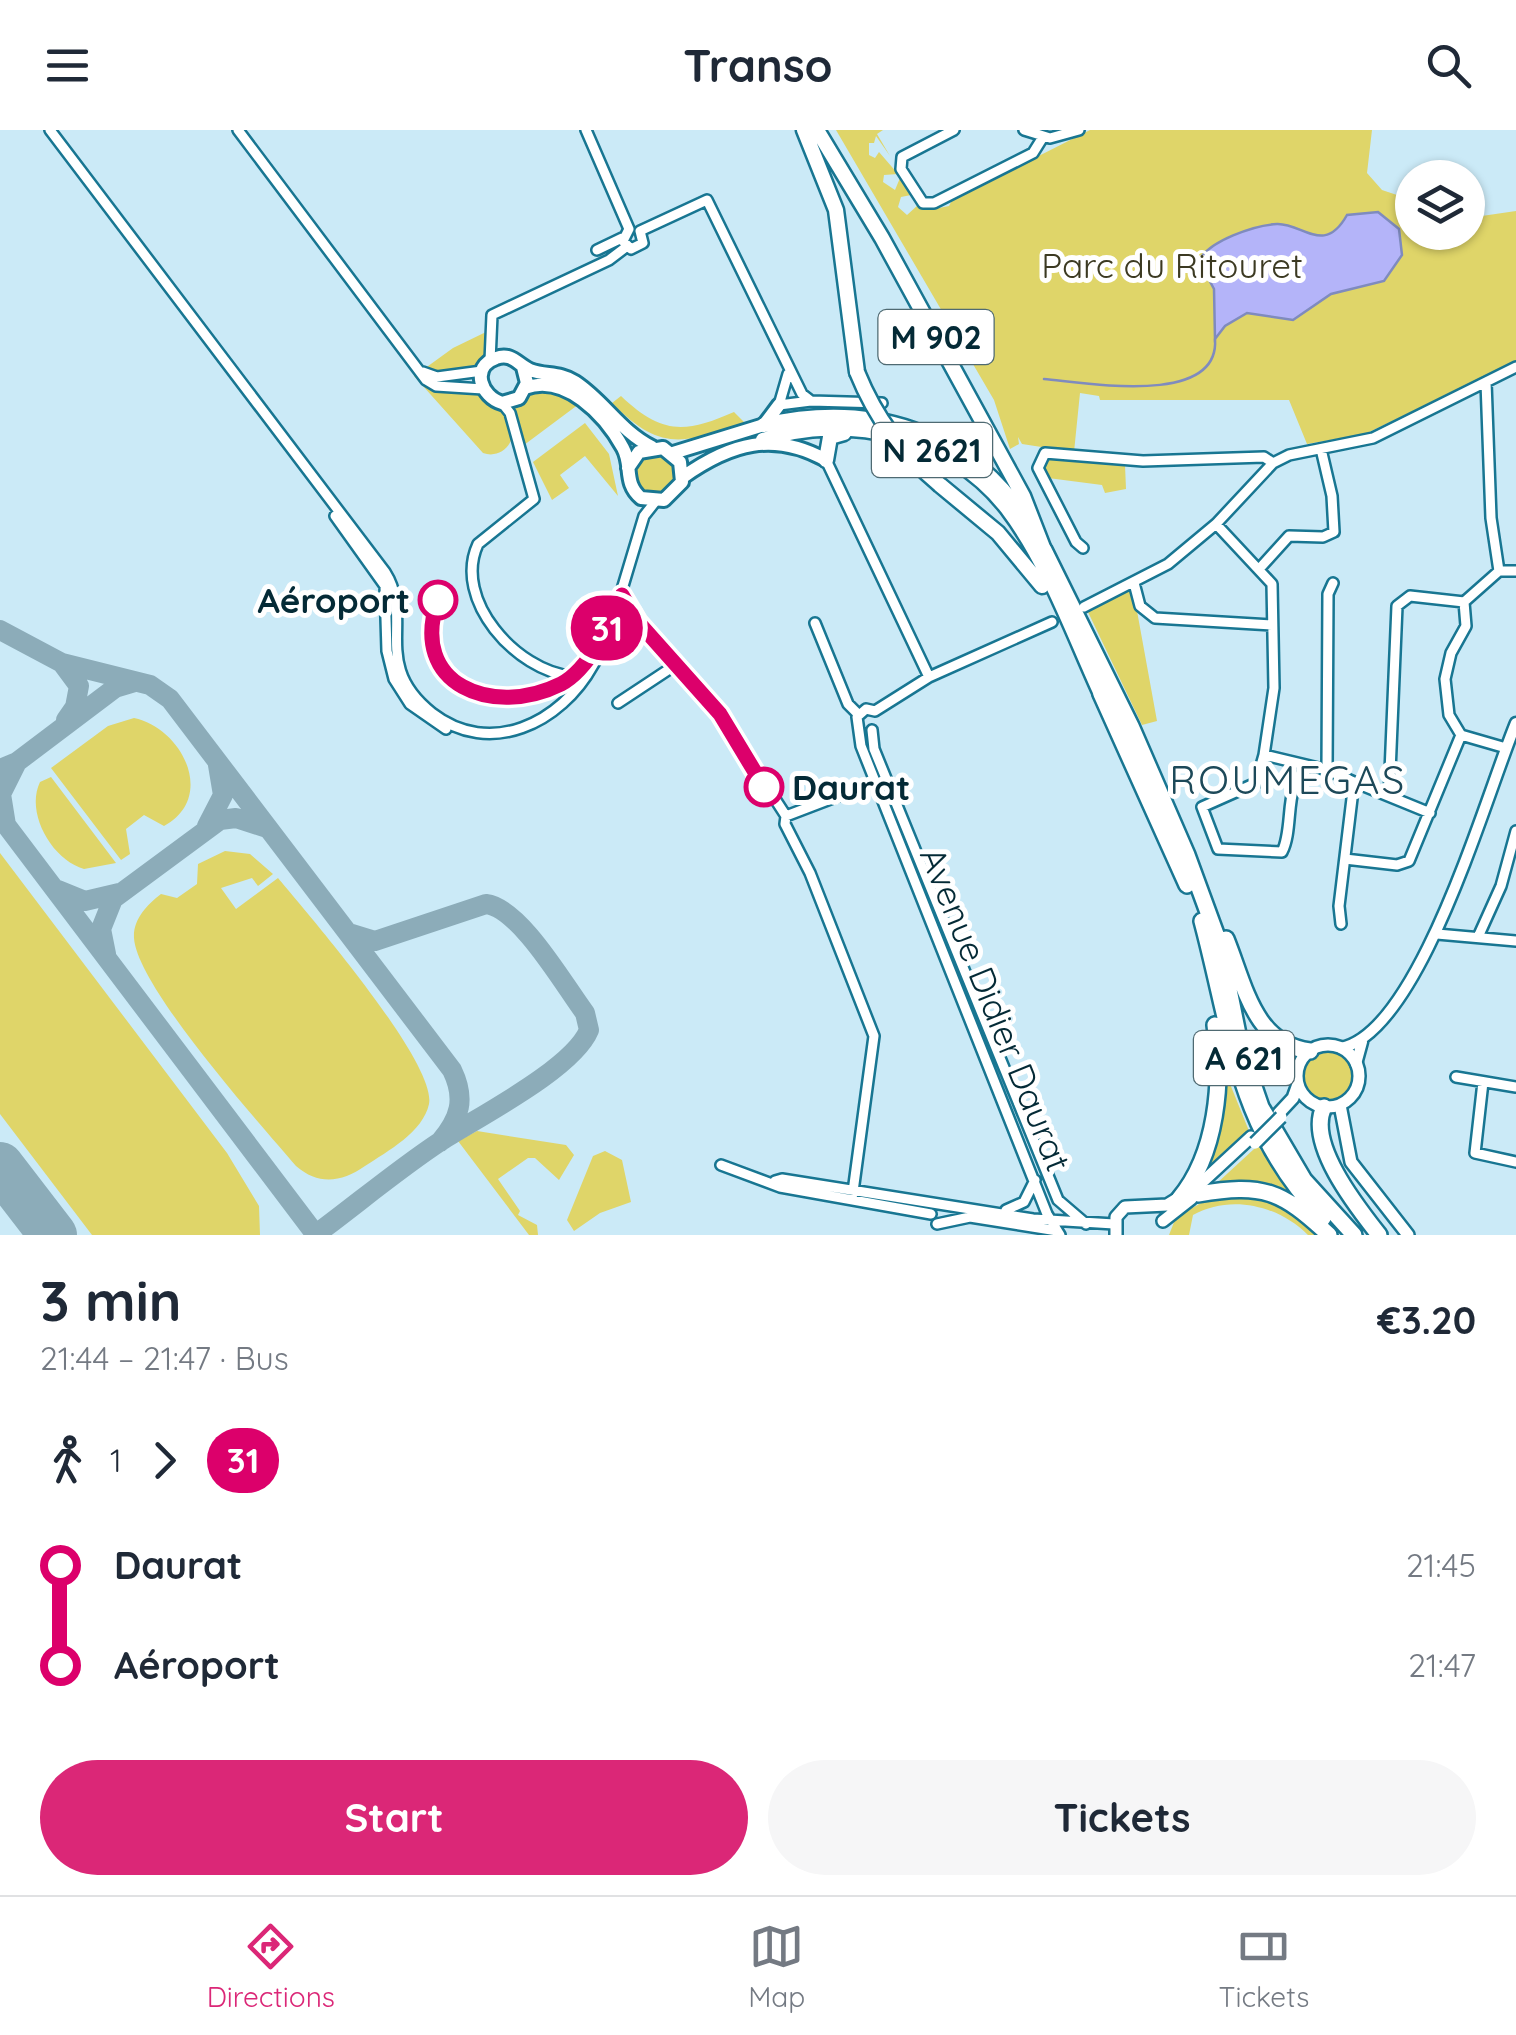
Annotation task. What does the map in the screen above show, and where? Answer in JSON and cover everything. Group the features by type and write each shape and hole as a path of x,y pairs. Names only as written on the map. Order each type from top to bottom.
{"highway":[{"name":"M 902","path":"804,130 836,210 857,372 884,427 914,463 998,533 1029,568 1090,684 1101,694"},
{"name":"M 902","path":"817,130 882,238 1023,496 1044,550"},
{"name":"N 2621","path":"763,433 850,414 926,432 964,454 1002,486 1044,550"},
{"name":"N 2621","path":"763,433 824,428 883,433 937,452 985,485 1016,520 1101,694"},
{"path":"826,460 830,437 883,433"},
{"name":"A 621","path":"1044,550 1131,726 1187,855 1220,946 1241,1049 1261,1106 1304,1180 1354,1235"},
{"name":"A 621","path":"1101,694 1202,922 1238,1080 1252,1113 1284,1170 1340,1235"},
{"path":"1187,855 1195,861 1263,1026 1278,1043 1310,1050"},
{"path":"1178,1199 1199,1168 1217,1096 1219,1058 1212,1004 1218,992"},
{"path":"1325,1105 1318,1124 1323,1143 1348,1191 1380,1235"},
{"path":"1198,1194 1238,1186 1269,1191 1300,1208 1329,1235"}],"main road":[{"path":"509,357 524,366 575,382 622,428 652,447 673,453 683,476 673,495 655,502 641,498 631,488 622,446 575,394 548,383 526,388 518,398 502,403 483,389 486,366 509,357"},
{"path":"524,366 526,388"},
{"path":"778,404 763,433 826,460"},
{"name":"N 2621","path":"673,453 763,433"},
{"name":"N 2621","path":"683,476 763,433"},
{"path":"628,468 639,452 652,447"},
{"path":"1163,1221 1198,1194 1280,1115 1293,1098 1298,1067 1310,1050 1325,1046 1341,1048 1356,1064 1358,1084 1325,1105 1296,1105 1280,1115"},
{"path":"1298,1084 1325,1105 1351,1162 1408,1235"},
{"path":"1115,1230 1125,1207 1168,1206 1253,1140"},
{"path":"1151,1206 1163,1221 1162,1235"}],"street":[{"path":"50,130 391,582 396,601 394,650 412,692 450,726 498,734 526,728 563,707 583,684 610,634 611,623"},
{"path":"238,130 420,371 436,386 483,389"},
{"path":"586,130 626,238 641,246 640,231"},
{"path":"954,130 902,157 901,168 923,203 934,203 1032,153 1043,137"},
{"path":"1024,130 1043,137 1079,130"},
{"path":"597,250 707,200 788,374 811,401"},
{"path":"420,371 436,377 486,366 493,343 489,322 497,312 604,263 626,238"},
{"path":"493,343 509,357"},
{"path":"1084,607 1168,564 1216,524 1273,463 1289,455 1373,438 1516,367"},
{"path":"788,374 778,404 882,403"},
{"path":"1486,382 1498,571"},
{"path":"502,403 510,413 535,495 527,509 478,544 474,563 479,608 520,654 564,676 572,676 611,623 644,516 655,502"},
{"path":"1260,568 1288,536 1323,537 1334,532 1332,496 1321,449"},
{"path":"1083,548 1038,468 1045,454 1154,461 1264,458 1273,463"},
{"path":"826,460 929,676"},
{"path":"1216,524 1272,584 1274,688 1256,783 1202,808 1218,849 1282,852 1294,785 1299,774 1310,766"},
{"path":"1389,796 1397,606 1410,596 1464,602 1498,571 1516,571"},
{"path":"1327,770 1328,594 1334,582"},
{"path":"1134,583 1140,606 1155,618 1272,625"},
{"path":"622,595 638,622 720,714 786,816 785,824 810,873 874,1036 853,1194"},
{"path":"1464,602 1466,626 1451,653 1446,679 1449,714 1461,735 1506,748"},
{"path":"858,714 866,709 874,711 929,676 1052,622"},
{"path":"815,623 848,704 858,714 860,728 872,730 879,723 874,711"},
{"path":"618,703 677,664"},
{"path":"1356,1064 1362,1042 1382,1020 1437,934 1516,723"},
{"name":"Avenue Didier Daurat","path":"860,728 861,746 1050,1221 1115,1230"},
{"name":"Avenue Didier Daurat","path":"872,730 874,750 1058,1200 1086,1224"},
{"path":"1345,859 1404,864 1414,855 1461,735"},
{"path":"1264,755 1327,770 1430,813"},
{"path":"786,816 875,782"},
{"path":"1341,924 1354,782"},
{"path":"1478,937 1501,886 1516,831"},
{"path":"1437,934 1516,941"},
{"path":"1341,1048 1362,1042"},
{"path":"1456,1077 1516,1088"},
{"path":"1483,1082 1475,1154 1516,1162"},
{"path":"721,1165 775,1182 782,1179 931,1214 937,1224"},
{"path":"999,1211 1024,1202 1035,1176"},
{"path":"853,1194 999,1211 1050,1221 1059,1233"},
{"path":"931,1214 943,1204"},
{"path":"943,1204 954,1215 950,1222"},
{"path":"928,1235 937,1224 970,1218 1059,1233"}],"green space":[{"name":"Parc du Ritouret","path":"836,130 883,130 877,134 890,156 876,136 874,143 869,143 869,155 875,158 879,152 898,174 884,175 883,182 895,190 900,178 911,195 901,197 898,207 907,215 918,205 929,210 949,206 952,200 1090,130 1372,130 1367,173 1382,190 1395,194 1395,250 1485,250 1485,216 1516,211 1516,362 1365,434 1307,444 1289,400 1100,400 1099,396 1080,393 1074,452 1022,444 1018,437 1019,444 1010,449 994,400"},
{"path":"486,332 489,352 473,370 436,374 424,369 453,348"},
{"path":"418,374 423,380 477,395 499,409 513,433 506,448 498,453 483,453 414,376"},
{"path":"551,387 579,404 524,445 512,408 530,393"},
{"path":"621,396 661,424 687,427 734,412 745,423 689,439 660,437 629,419 612,403"},
{"path":"585,423 609,454 618,496 585,456 560,475 569,488 552,500 533,462"},
{"path":"656,453 671,459 677,474 671,489 656,495 641,489 635,474 641,459"},
{"path":"1050,457 1125,465 1126,489 1105,493 1102,485 1048,478 1041,465"},
{"path":"1133,589 1157,721 1142,725 1088,612"},
{"path":"134,718 151,724 179,749 190,782 188,798 180,813 164,826 144,815 126,829 130,854 121,860 51,768 108,726"},
{"path":"51,777 116,863 84,869 52,846 36,807 40,782"},
{"path":"225,851 250,854 273,874 258,886 252,878 221,888 236,909 278,878 368,989 413,1056 426,1084 429,1104 420,1123 394,1147 348,1176 322,1179 296,1166 177,1021 140,960 134,938 142,913 161,894 177,898 197,884 198,864"},
{"path":"0,853 227,1153 259,1206 260,1235 92,1235 0,1114"},
{"path":"1327,1052 1344,1060 1352,1077 1344,1094 1327,1102 1310,1094 1302,1077 1310,1060"},
{"path":"1224,1069 1249,1131 1201,1172"},
{"path":"477,1131 566,1145 574,1155 559,1180 535,1158 528,1158 498,1179 520,1211 518,1215 537,1225 538,1235 529,1235 458,1141"},
{"path":"1259,1147 1289,1193 1216,1184 1254,1149"},
{"path":"605,1151 622,1160 631,1202 600,1213 574,1231 567,1220 593,1156"},
{"path":"1219,1193 1275,1199 1321,1235 1308,1235 1268,1210 1238,1204 1193,1215 1189,1235 1169,1235 1176,1217"}],"water":[{"path":"1378,212 1395,226 1395,250 1401,250 1402,255 1384,281 1331,294 1293,320 1247,313 1225,326 1215,339 1214,289 1199,261 1204,254 1222,241 1257,227 1277,224 1322,236 1330,234 1347,215"}],"waterway":[{"path":"1044,379 1116,386 1173,383 1196,375 1211,361 1215,339"}],"taxiway":[{"path":"0,630 62,663 150,685 170,699 452,1070 459,1090 459,1108 440,1142"},
{"path":"62,663 79,686 75,707 66,720"},
{"path":"0,769 17,762 115,688 135,682"},
{"path":"6,825 1,794 17,762"},
{"path":"207,826 223,795 218,765"},
{"path":"0,817 316,1235"},
{"path":"106,954 101,929 113,899 220,820 236,818 267,828"},
{"path":"58,890 85,901 119,893"},
{"path":"315,1235 425,1152 545,1076 580,1045 589,1030 585,1013 540,950 499,909 486,904 375,941 349,933"}],"runway":[{"path":"0,1166 53,1235"}],"bus line":[{"name":"31","path":"438,600 429,628 434,656 442,671 468,689 506,696 562,684 572,676 611,623 622,595 638,622 720,714 764,787"}],"place":[{"name":"Aéroport","path":"438,600"},
{"name":"Daurat","path":"764,787"}],"district":[{"name":"ROUMEGAS","path":"1288,779"}]}
